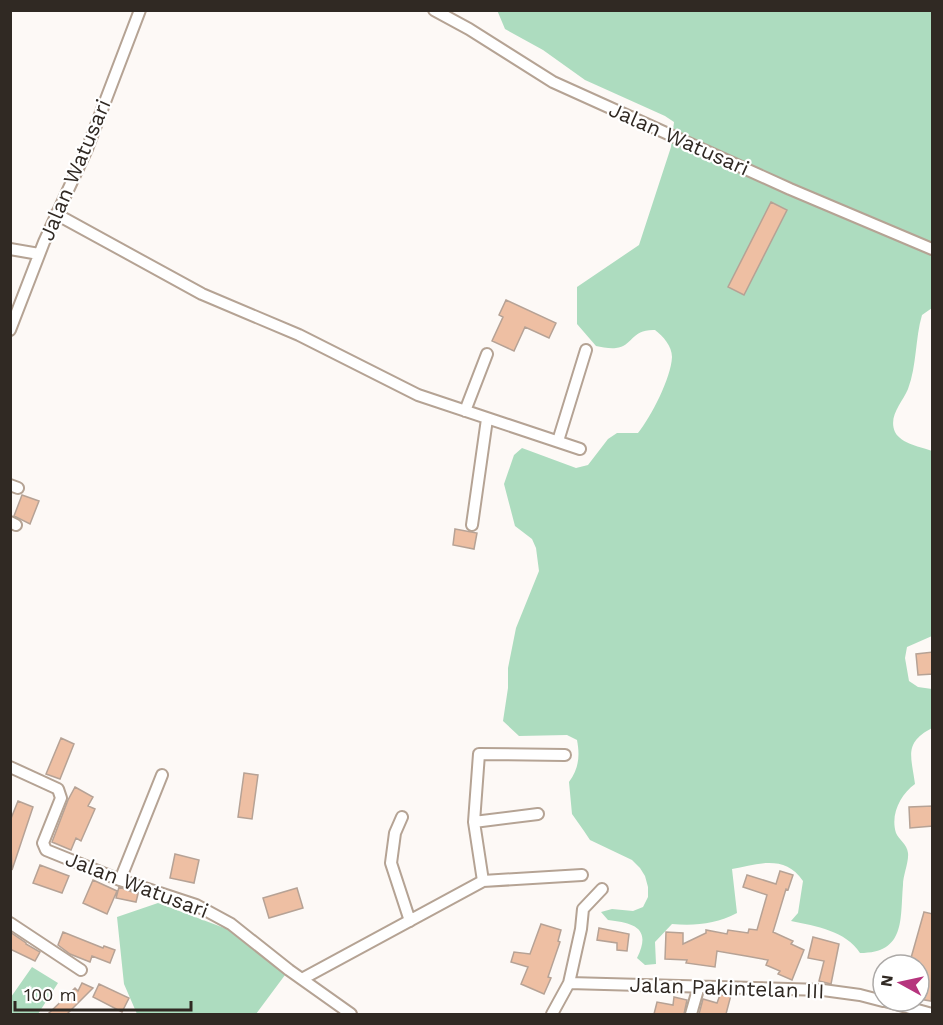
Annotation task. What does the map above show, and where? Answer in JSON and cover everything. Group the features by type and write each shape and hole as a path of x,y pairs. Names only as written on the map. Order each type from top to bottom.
{"street":[{"name":"Jalan Watusari","path":"10,330 14,311 87,149 141,10"},
{"name":"Jalan Watusari","path":"434,10 469,29 553,82 790,189 933,249"},
{"path":"56,214 202,294 299,335 418,395 580,448"},
{"path":"10,249 39,254"},
{"path":"558,441 586,350"},
{"path":"465,411 488,354"},
{"path":"472,525 487,419"},
{"path":"483,881 474,822 479,754 565,755"},
{"name":"Jalan Watusari","path":"10,767 58,789 60,793 61,798 43,848 120,880 196,905 231,924 351,1014"},
{"path":"120,880 162,775"},
{"path":"474,822 538,814"},
{"path":"402,817 395,833 391,863 410,921"},
{"path":"302,979 483,881 582,874"},
{"path":"552,1014 569,982 581,929 583,909 602,889"},
{"path":"10,924 81,970"},
{"name":"Jalan Pakintelan III","path":"569,982 823,990 871,997"},
{"path":"691,1014 699,986"}],"green space":[{"path":"497,10 932,11 932,308 922,315 911,380 894,415 893,426 902,439 932,451 932,636 907,647 905,658 909,681 918,687 932,689 932,728 917,739 913,745 911,757 915,784 901,799 894,819 896,833 906,847 908,857 898,932 886,947 860,953 847,939 839,935 791,921 798,913 803,881 788,867 761,863 732,869 737,913 721,920 705,923 672,924 655,942 656,964 645,965 637,958 642,940 638,929 633,925 608,920 601,912 612,909 633,911 643,907 648,897 648,887 645,876 632,860 590,840 572,814 569,782 578,762 577,740 567,735 519,736 503,721 508,688 508,668 516,628 539,571 536,548 532,539 515,526 504,484 514,455 522,448 576,468 588,465 608,439 617,433 638,433 660,397 672,357 661,335 655,330 647,330 622,347 596,346 577,324 577,287 639,245 671,147 674,122 585,80 543,50 505,29"},
{"path":"158,903 227,929 285,975 256,1014 137,1014 124,984 117,917"},
{"path":"32,967 58,983 38,1014 11,1014 11,997"}],"building":[{"path":"771,202 787,210 744,295 728,287"},
{"path":"506,300 556,323 549,338 525,327 514,351 492,341 503,317 499,315"},
{"path":"22,495 39,501 30,524 14,516"},
{"path":"455,529 477,533 474,549 453,545"},
{"path":"933,652 933,674 918,675 916,654"},
{"path":"61,738 74,744 60,779 46,774"},
{"path":"244,773 258,775 252,819 238,817"},
{"path":"75,787 93,797 88,806 95,809 81,841 76,838 71,850 52,842"},
{"path":"18,801 33,807 12,870 10,821"},
{"path":"933,806 933,826 910,828 909,807"},
{"path":"175,854 199,860 194,883 170,878"},
{"path":"40,865 69,876 62,893 33,883"},
{"path":"780,871 793,875 788,890 786,889 773,932 793,941 791,944 804,950 792,980 766,965 768,960 717,951 715,967 686,963 687,960 665,959 666,932 683,933 683,944 706,933 706,930 727,934 728,930 748,933 749,929 757,930 767,895 743,887 747,875 776,884"},
{"path":"93,880 117,891 107,914 83,903"},
{"path":"119,887 138,894 136,902 116,898"},
{"path":"297,888 303,908 269,918 263,898"},
{"path":"924,912 933,914 931,1001 931,953 912,953"},
{"path":"541,924 561,930 558,941 560,942 548,977 551,978 544,994 521,984 528,967 511,962 514,952 530,954"},
{"path":"599,928 629,934 627,951 617,950 617,943 597,940"},
{"path":"10,932 40,952 35,961 10,949"},
{"path":"63,932 103,948 104,946 115,950 110,963 92,956 90,962 70,954 58,945"},
{"path":"813,937 839,944 831,984 819,981 824,961 808,958"},
{"path":"82,983 93,988 67,1014 48,1014 75,988 78,991"},
{"path":"99,984 129,998 122,1012 93,997"},
{"path":"720,995 731,995 726,1014 699,1014 703,999 717,1003"},
{"path":"674,997 687,1000 684,1014 654,1014 657,1002 673,1005"}]}
